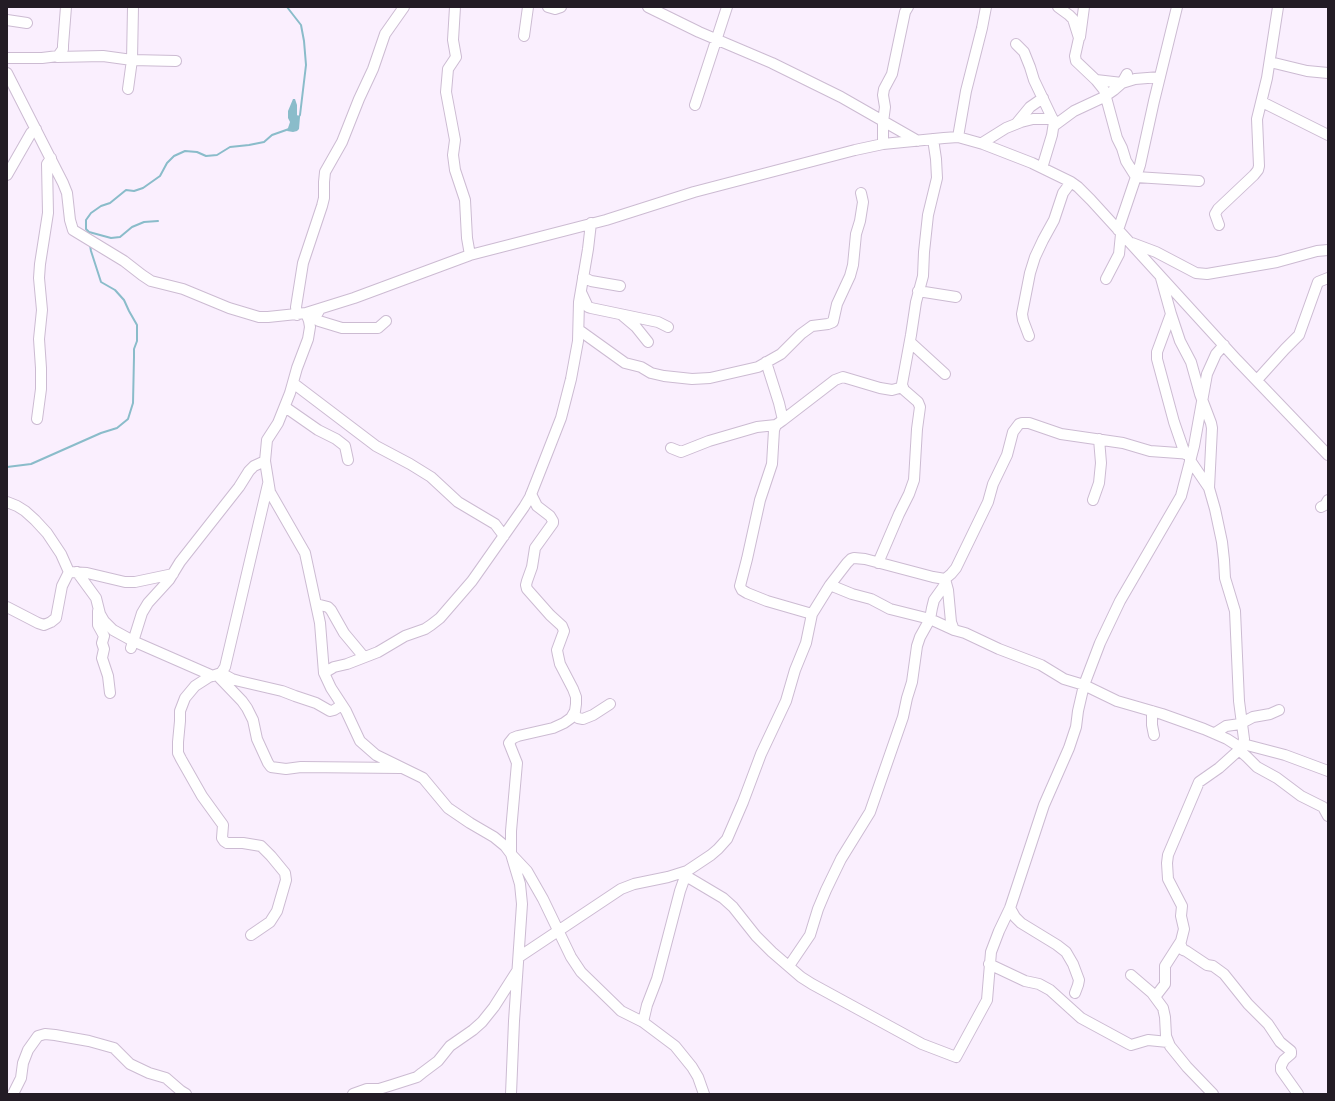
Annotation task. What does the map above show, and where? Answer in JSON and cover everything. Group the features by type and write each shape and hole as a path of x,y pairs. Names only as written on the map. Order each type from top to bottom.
{"street":[{"path":"57,57 63,45 66,7"},
{"path":"128,89 132,60 133,7"},
{"path":"308,339 310,327 309,321 296,307 303,263 324,198 325,172 342,142 373,69 385,34 404,7"},
{"path":"455,7 453,40 456,57 448,69 446,92 455,140 453,155 455,170 465,200 467,238 470,256"},
{"path":"524,36 528,7"},
{"path":"548,7 555,9 561,7"},
{"path":"648,7 699,32 772,63 841,97 918,141"},
{"path":"695,105 727,7"},
{"path":"883,144 883,122 885,108 883,95 884,89 892,74 908,7"},
{"path":"1058,7 1073,19 1080,34"},
{"path":"1084,7 1075,56 1076,62 1096,80 1104,90 1117,138 1126,161 1136,177"},
{"path":"1106,279 1119,254 1177,7"},
{"path":"1219,225 1215,214 1218,209 1258,170 1257,120 1270,62 1278,7"},
{"path":"958,137 966,91 987,9"},
{"path":"7,20 27,23"},
{"path":"1016,44 1024,52 1034,80 1054,122 1042,168"},
{"path":"7,58 103,56 132,60 176,61"},
{"path":"1270,62 1307,71 1328,73"},
{"path":"7,73 68,193 70,220 73,230 106,249 151,281 183,289 229,308 259,317 301,314 320,309 470,256 590,224 694,192 883,144 958,137 982,143 1072,182 1091,200 1224,345 1328,455"},
{"path":"1096,80 1160,77"},
{"path":"982,143 1006,128 1033,119 1054,122 1106,95 1124,78"},
{"path":"1016,124 1030,107 1043,98"},
{"path":"1262,102 1328,135"},
{"path":"7,175 36,129"},
{"path":"878,563 911,490 914,480 920,407 918,402 903,390 902,376 910,342 918,291 923,276 928,215 937,178 933,139"},
{"path":"37,419 41,389 39,339 42,310 39,278 48,213 47,164 51,158"},
{"path":"1136,177 1199,181"},
{"path":"1029,336 1022,314 1030,273 1035,257 1054,220 1063,193 1072,182"},
{"path":"579,330 625,363 645,368 651,372 664,376 692,378 716,377 750,370 781,354 801,334 812,326 833,322 837,304 849,280 853,265 856,234 860,221 862,202 861,193"},
{"path":"324,673 334,667 347,664 378,652 405,636 425,629 436,621 472,581 524,507 531,494 561,418 571,379 578,341 579,302 588,249 590,224"},
{"path":"1123,235 1196,272 1207,274 1277,262 1317,251 1328,250"},
{"path":"1160,276 1180,341 1191,362 1212,428 1209,488"},
{"path":"583,277 591,281 620,286"},
{"path":"1257,380 1284,349 1299,335 1318,282 1328,278"},
{"path":"581,290 588,307 623,316 658,322 668,327"},
{"path":"918,291 956,297"},
{"path":"320,309 316,316 316,319 319,322 342,328 378,328 386,321"},
{"path":"1155,996 1165,984 1166,963 1180,943 1184,929 1181,916 1182,906 1168,879 1168,855 1199,782 1219,768 1241,747 1244,739 1237,678 1235,611 1224,578 1222,542 1215,509 1209,488 1189,456 1174,422 1156,356 1171,314"},
{"path":"623,316 636,327 648,342"},
{"path":"319,322 308,339 296,368 285,407 268,440 265,461 270,492 305,553 320,622 324,673 330,688 342,705 360,740 376,755 423,778 448,808 494,837 505,846 527,871 544,899 571,957 581,972 621,1011 643,1022 665,1037 684,1056 698,1077 704,1094"},
{"path":"910,342 945,374"},
{"path":"686,874 723,898 756,936 789,966 812,984 922,1044 956,1057 987,1000 989,964 994,942 1010,908 1044,805 1069,748 1076,727 1078,710 1084,686 1100,643 1120,601 1181,496 1207,374 1216,354 1224,345"},
{"path":"766,362 779,403 780,423"},
{"path":"812,614 762,599 747,593 742,590 740,586 760,500 772,464 774,430 780,423 835,380 842,377 892,390 903,387"},
{"path":"293,383 376,446 410,464 431,478 458,502 495,524 504,536"},
{"path":"285,407 318,430 345,446 348,460"},
{"path":"671,448 681,452 708,441 757,427 780,423"},
{"path":"789,966 810,934 818,909 841,859 870,812 903,717 912,682 917,646 932,614 934,600 944,586 945,579 956,568 985,509 993,484 1007,455 1011,437 1017,426 1025,423 1061,434 1123,443 1150,451 1171,451 1189,456"},
{"path":"1093,500 1099,482 1101,461 1099,440"},
{"path":"132,645 144,609 148,603 165,586 180,562 239,487 249,471 254,466 265,461"},
{"path":"251,935 270,922 278,910 286,880 285,873 261,846 243,843 227,843 224,841 222,838 223,825 202,796 178,753 178,742 180,711 185,698 195,686 217,675 225,667 268,482"},
{"path":"511,1094 514,1021 522,904 520,884 511,854 511,831 517,763 509,742 512,738 552,728 564,723 574,714 576,704 576,696 560,664 557,650 564,631 562,626 527,589 526,585 532,567 537,543 553,523 550,516 537,506 531,494"},
{"path":"7,502 25,511 47,532 73,572 96,598 100,614 104,621 132,645 217,675 288,693 316,703 330,711 342,705"},
{"path":"519,957 621,889 634,884 686,874 723,844 729,835 744,802 761,754 786,701 795,670 806,643 812,614 841,569 851,559 858,558 933,578 945,579"},
{"path":"73,572 87,573 124,582 135,582 173,574"},
{"path":"7,607 38,624 42,625 51,622 56,618 62,586 73,572"},
{"path":"945,579 948,590 951,622 954,630"},
{"path":"830,585 871,600 890,609 930,619 954,630 965,633 999,649 1041,665 1064,679 1084,686 1116,702 1175,718 1215,733 1241,747 1284,755 1328,771"},
{"path":"316,604 328,607 331,610 344,633 364,657"},
{"path":"98,607 98,625 104,636 102,643 104,649 102,658 108,676 110,693"},
{"path":"217,675 242,701 251,714 257,739 271,767 286,769 298,767 403,768"},
{"path":"574,714 578,718 583,719 593,715 610,704"},
{"path":"1215,733 1226,726 1242,723 1253,717 1270,714 1279,710"},
{"path":"1152,711 1154,735"},
{"path":"1241,747 1247,757 1257,767 1277,778 1304,798 1323,807 1328,816"},
{"path":"643,1022 647,1005 657,979 676,903 686,874"},
{"path":"1010,908 1015,917 1021,923 1066,952 1073,964 1079,980 1075,993"},
{"path":"1180,943 1183,950 1213,966 1224,974 1248,1004 1268,1024 1280,1042 1291,1051 1291,1054 1281,1063 1281,1070 1298,1094"},
{"path":"989,964 1025,981 1039,984 1050,990 1081,1018 1128,1044 1131,1045 1148,1040 1168,1042"},
{"path":"353,1094 367,1089 379,1089 417,1077 438,1061 450,1046 482,1022 494,1007 518,970"},
{"path":"1131,975 1155,996 1164,1012 1168,1042 1187,1067 1213,1094"},
{"path":"13,1094 21,1078 28,1050 38,1036 44,1034 89,1041 114,1048 134,1066 149,1073 166,1078 186,1094"}],"water":[{"path":"293,99 295,99 297,105 297,115 300,117 299,129 293,132 287,131 290,122 288,118 288,111"}],"waterway":[{"path":"287,7 301,25 304,41 306,65 300,115 298,118"},
{"path":"158,221 144,222 132,227 120,237 111,238 89,232 86,229 86,220 91,213 101,206 110,203 126,190 134,191 143,188 160,176 167,163 174,156 185,151 197,152 206,156 217,155 230,147 264,142 272,135 289,129"},
{"path":"7,467 31,464 101,433 117,428 128,419 133,403 134,349 137,341 137,325 124,300 115,290 101,282 90,245"}]}
